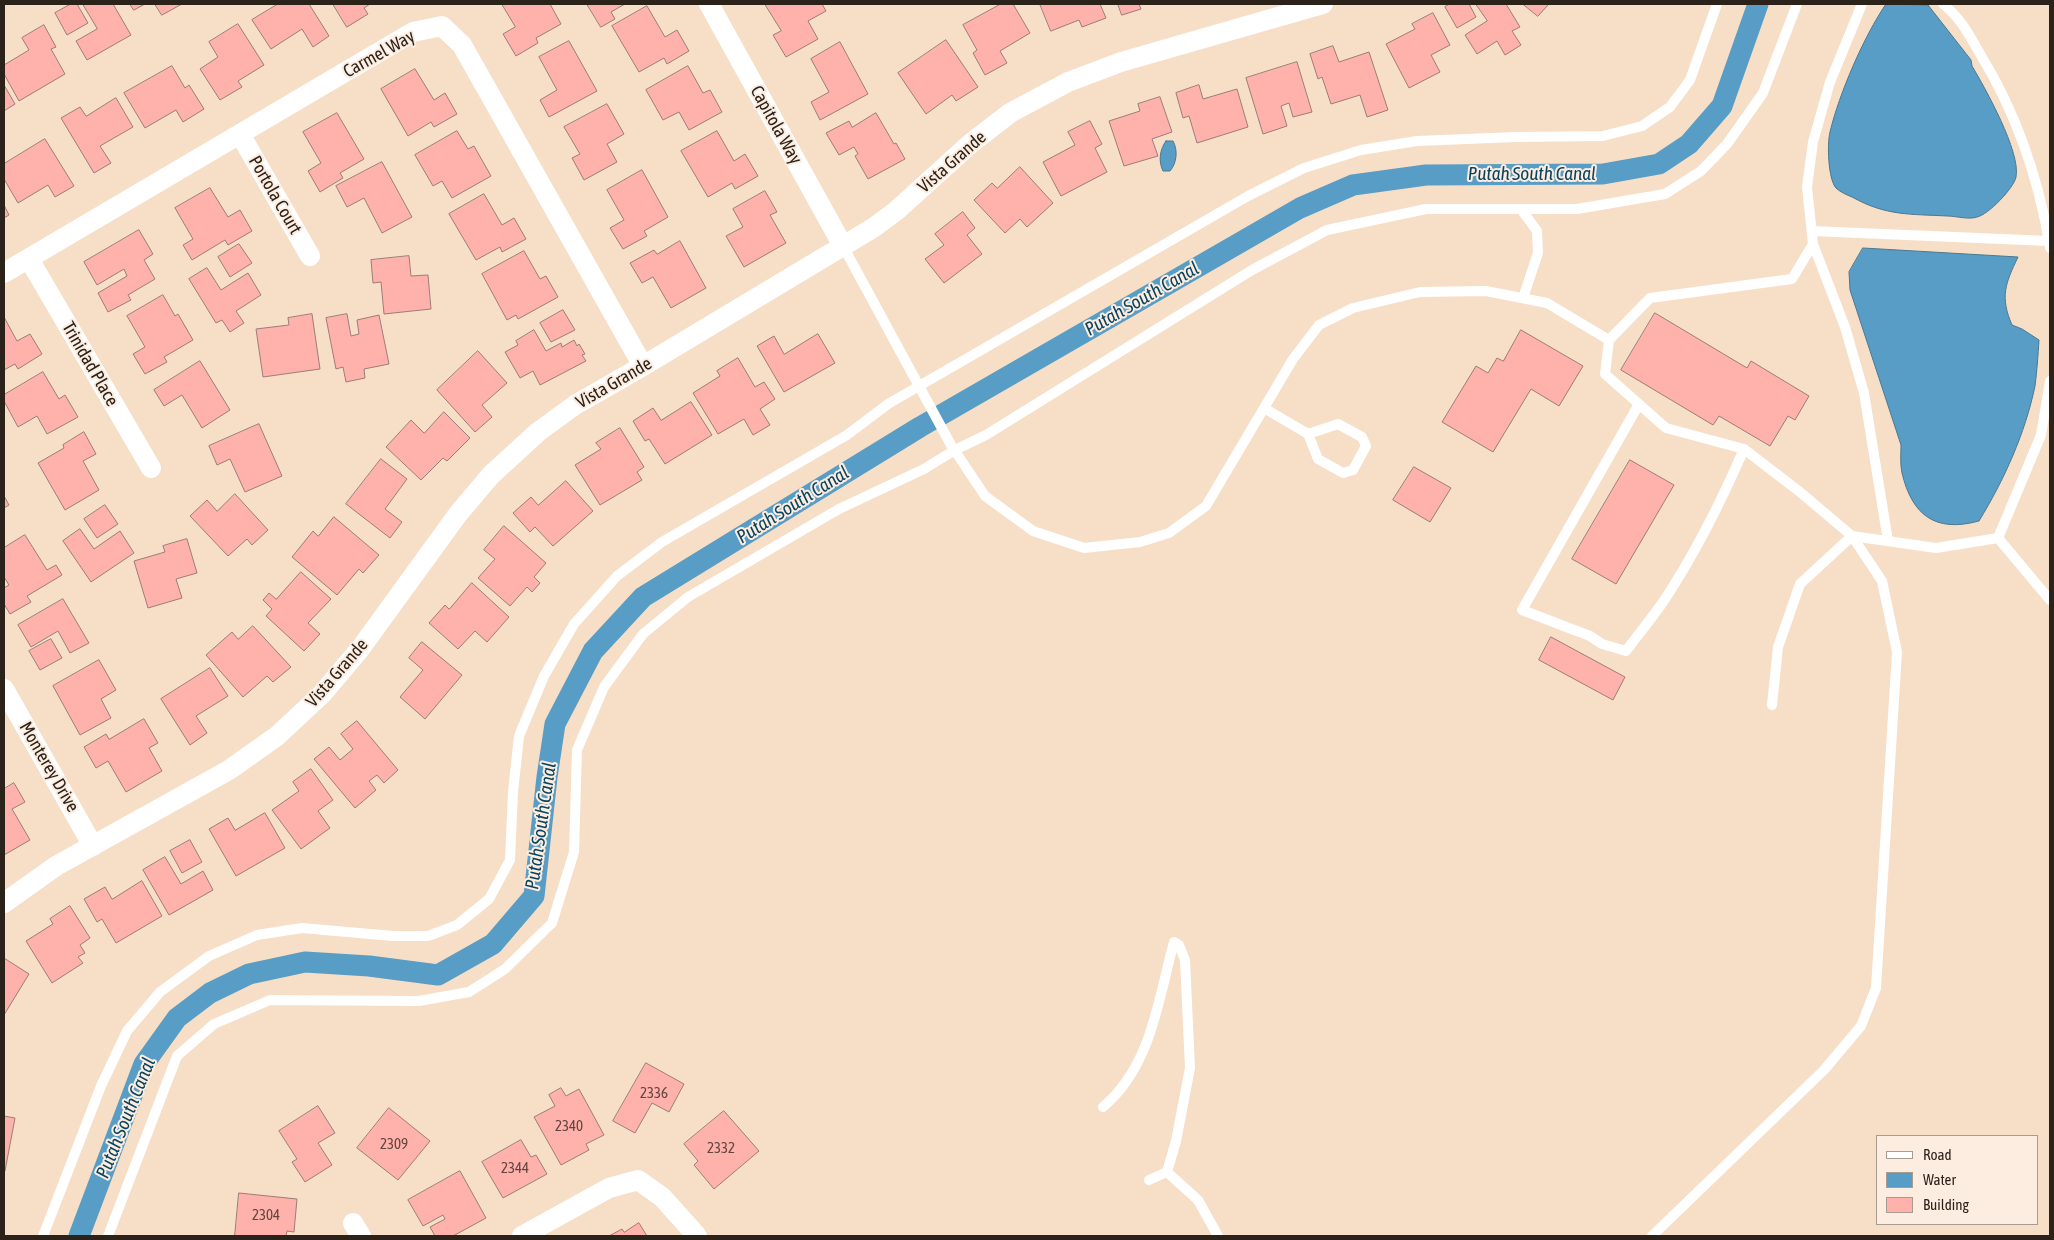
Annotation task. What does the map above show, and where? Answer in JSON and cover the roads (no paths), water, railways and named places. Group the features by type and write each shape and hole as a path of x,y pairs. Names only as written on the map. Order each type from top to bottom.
{"street":[{"name":"Capitola Way","path":"709,4 843,246"},
{"name":"Vista Grande","path":"4,903 56,866 229,770 277,736 322,694 360,649 458,514 491,475 538,432 575,404 643,366 873,228 896,211 970,144 1010,113 1068,82 1122,62 1323,4"},
{"name":"Carmel Way","path":"4,273 413,32 442,26 462,45 643,366"},
{"name":"Portola Court","path":"240,134 310,256"},
{"name":"Trinidad Place","path":"29,259 151,468"},
{"name":"Monterey Drive","path":"4,689 93,846"},
{"path":"522,1236 609,1188 638,1180 662,1197 697,1236"}],"lane":[{"path":"43,1236 112,1062 127,1031 160,992 209,956 257,935 302,928 393,936 428,936 457,925 489,899 510,860 513,792 519,736 544,676 574,624 617,576 662,542 847,435 888,404 1248,196 1304,168 1361,150 1417,141 1603,136 1642,126 1670,107 1690,80 1717,4"},
{"path":"108,1236 177,1056 214,1024 270,1000 419,1001 469,992 505,969 552,923 574,852 577,750 604,687 643,634 688,597 839,509 924,469 953,447 986,435 1252,270 1327,230 1426,209 1577,209 1666,194 1701,171 1726,144 1763,93 1797,4"},
{"path":"1862,4 1830,82 1813,142 1807,187 1813,244 1845,327 1864,393 1888,542"},
{"path":"1812,231 2050,244 2043,205 2021,137 1996,79 1958,17 1943,4"},
{"path":"1521,209 1537,231 1538,253 1523,298"},
{"path":"1652,1236 1824,1070 1861,1026 1876,988 1897,652 1882,581 1852,536 1800,492 1744,449 1666,428 1605,374 1609,340 1650,298 1792,279 1813,244"},
{"path":"843,246 924,396 984,496 1033,531 1084,548 1140,542 1169,533 1206,506 1293,359 1319,325 1353,308 1420,292 1486,291 1547,303 1609,340"},
{"path":"1998,538 2041,435 2050,381"},
{"path":"1639,404 1522,610 1590,636 1602,644 1626,652 1663,602 1696,547 1723,496 1744,449"},
{"path":"1264,408 1308,434 1318,459 1343,473 1353,470 1366,446 1362,437 1338,424 1308,434"},
{"path":"1852,536 1936,548 1998,538"},
{"path":"1772,705 1778,647 1800,584 1852,536"},
{"path":"1998,538 2050,600"},
{"path":"1103,1107 1117,1095 1136,1068 1151,1033 1174,942 1180,945 1185,960 1190,1068 1176,1141 1167,1172 1149,1180"},
{"path":"1167,1172 1198,1200 1218,1236"}],"water":[{"path":"1886,4 1928,5 1971,60 1972,66 2001,120 2013,152 2016,177 2006,194 1982,215 1966,218 1887,211 1864,203 1844,193 1836,188 1833,183 1829,161 1829,144 1834,117 1861,49"},
{"path":"1166,141 1173,141 1176,148 1175,160 1170,171 1163,171 1160,159 1162,148"},
{"path":"1863,248 2018,257 2007,283 2006,306 2012,325 2039,340 2035,386 2026,422 2013,456 1979,521 1963,524 1938,522 1919,510 1906,488 1901,470 1901,445 1850,290 1849,272"}],"waterway":[{"name":"Putah South Canal","path":"79,1236 144,1064 177,1018 210,993 249,974 305,962 369,966 438,975 493,944 534,896 547,777 555,724 593,651 643,597 920,427 1300,208 1353,185 1426,175 1603,174 1659,164 1689,144 1722,106 1758,4"}]}
